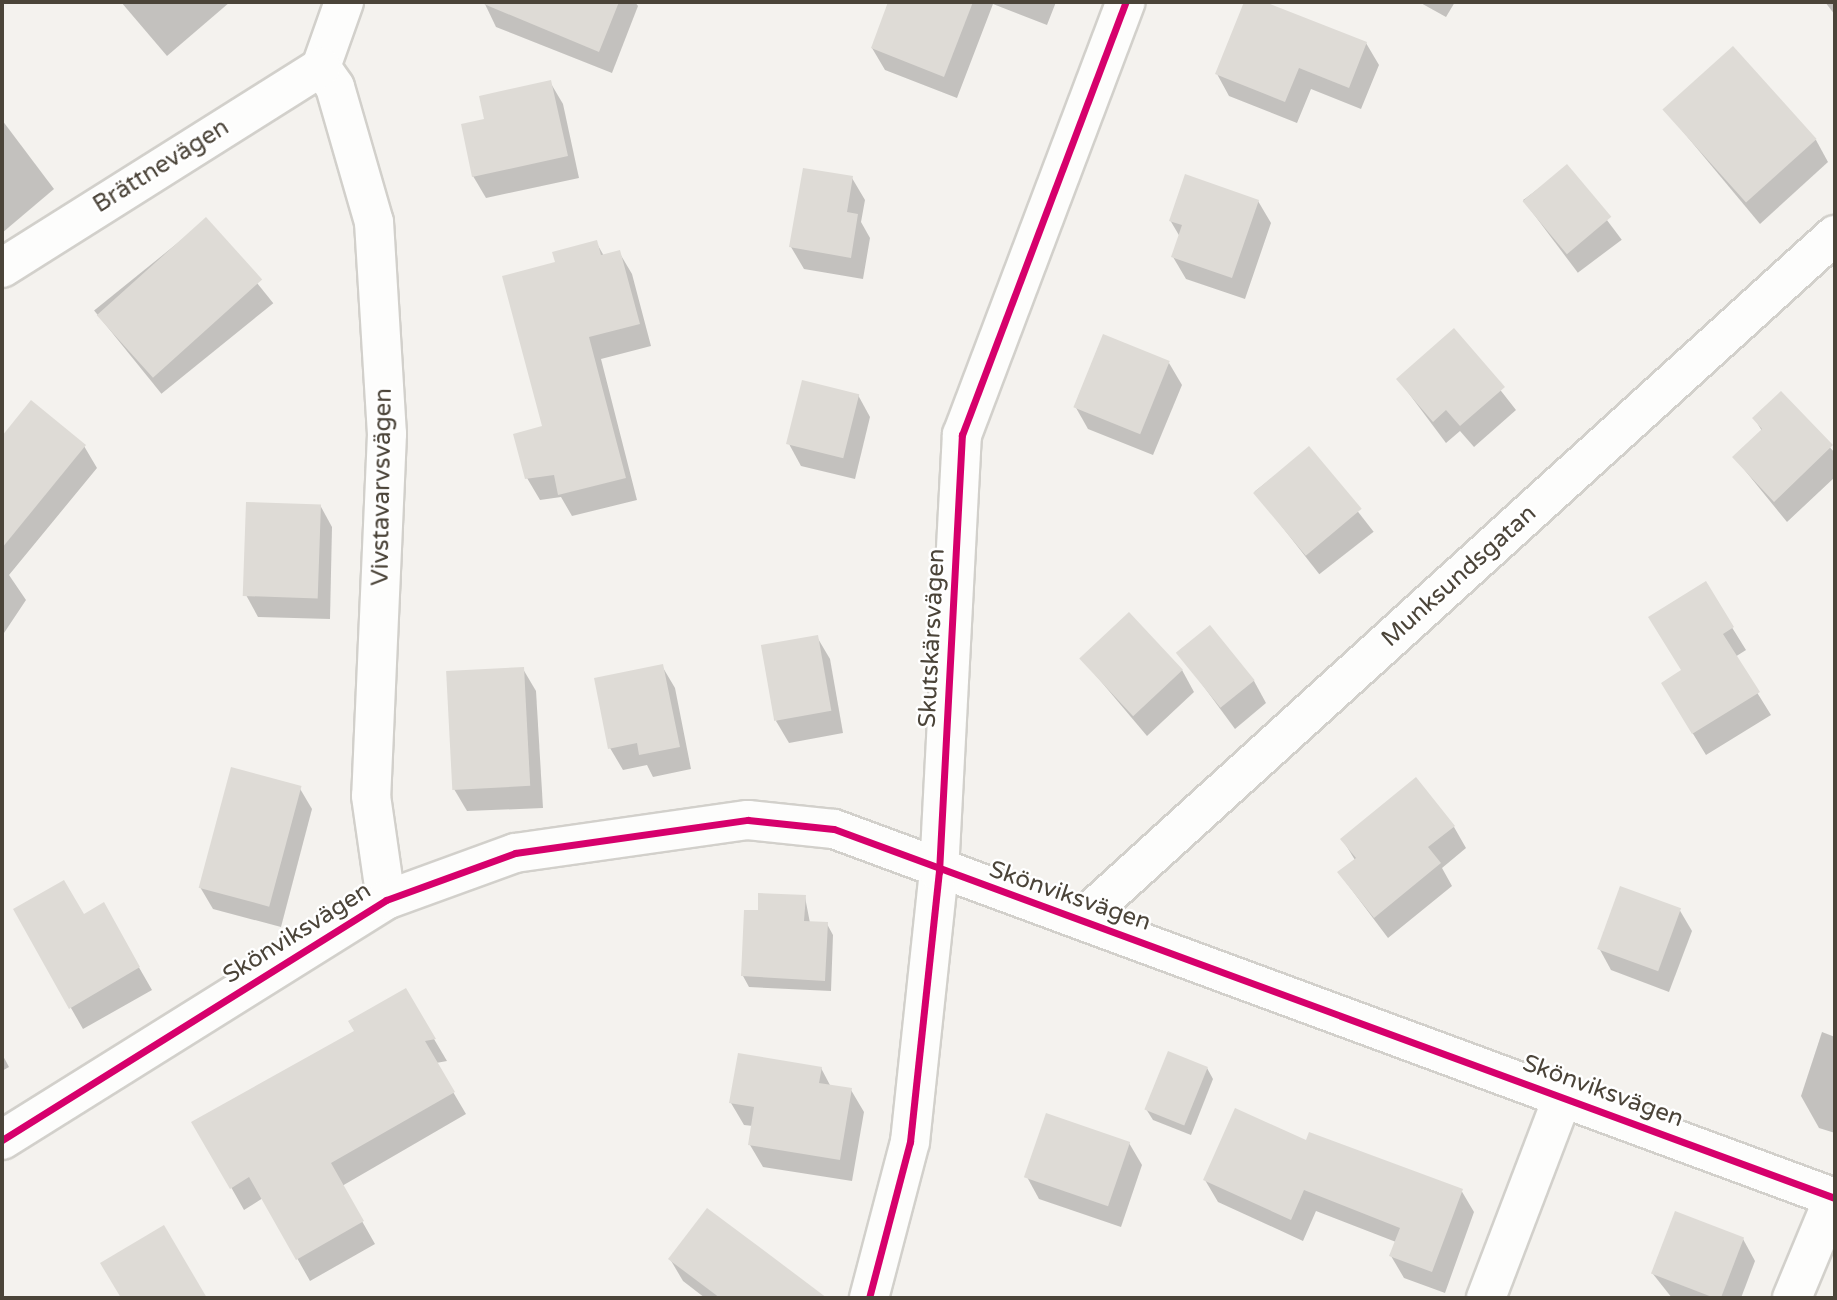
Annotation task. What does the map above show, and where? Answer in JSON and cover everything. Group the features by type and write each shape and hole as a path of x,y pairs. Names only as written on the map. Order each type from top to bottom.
{"street":[{"path":"321,67 344,2"},
{"name":"Skutskärsvägen","path":"869,1298 910,1142 939,872 962,435 1126,2"},
{"name":"Brättnevägen","path":"2,268 321,67"},
{"name":"Vivstavarvsvägen","path":"321,67 335,86 374,222 387,434 371,796 386,900"},
{"name":"Munksundsgatan","path":"1083,918 1835,234"},
{"name":"Skönviksvägen","path":"2,1140 386,900 515,853 748,820 834,829 939,872 1083,918 1835,1198"},
{"path":"1486,1298 1563,1096"},
{"path":"1792,1298 1835,1198"}],"building":[{"path":"479,2 619,2 599,52"},
{"path":"888,2 973,2 944,77 871,48"},
{"path":"1244,2 1265,2 1367,42 1349,88 1299,68 1285,102 1215,74"},
{"path":"1733,46 1817,139 1746,202 1662,110"},
{"path":"551,80 568,156 472,177 461,124 484,119 479,96"},
{"path":"1567,164 1611,217 1567,254 1523,201"},
{"path":"803,168 853,176 847,212 858,214 851,258 789,247"},
{"path":"1185,174 1259,200 1232,278 1171,257 1182,225 1169,221"},
{"path":"206,217 262,279 153,378 97,315"},
{"path":"597,240 601,255 620,250 640,324 589,337 626,478 558,495 554,475 525,479 513,434 542,426 502,276 555,262 552,252"},
{"path":"1454,328 1505,387 1460,426 1446,410 1433,422 1396,379"},
{"path":"1103,334 1170,361 1140,434 1073,407"},
{"path":"802,380 859,394 843,458 786,444"},
{"path":"1781,391 1833,445 1774,502 1732,457 1762,429 1752,418"},
{"path":"31,400 86,445 2,548 2,436"},
{"path":"1309,446 1362,509 1306,556 1253,493"},
{"path":"246,502 321,505 318,599 243,596"},
{"path":"1706,581 1734,627 1723,634 1760,692 1692,734 1661,683 1681,670 1648,617"},
{"path":"1129,612 1183,670 1133,716 1079,658"},
{"path":"1210,625 1255,680 1220,708 1176,653"},
{"path":"818,635 831,711 774,721 761,645"},
{"path":"663,664 680,747 639,755 637,743 608,749 594,678"},
{"path":"524,667 530,786 452,790 446,671"},
{"path":"231,767 302,786 269,907 199,888"},
{"path":"1416,777 1455,826 1428,847 1441,863 1374,918 1337,872 1356,858 1340,839"},
{"path":"64,880 84,914 104,902 140,967 69,1009 13,909"},
{"path":"1620,886 1681,908 1658,971 1597,949"},
{"path":"758,893 806,895 804,921 828,922 825,981 741,976 744,910 758,910"},
{"path":"406,988 436,1039 425,1041 455,1092 331,1163 364,1221 296,1260 249,1177 230,1189 191,1122 354,1031 348,1021"},
{"path":"1168,1051 1208,1067 1184,1126 1144,1109"},
{"path":"738,1053 822,1067 819,1083 852,1088 840,1160 748,1145 754,1107 729,1103"},
{"path":"1235,1108 1306,1140 1309,1132 1463,1189 1432,1272 1389,1256 1400,1228 1304,1190 1291,1220 1203,1180"},
{"path":"1046,1113 1130,1142 1108,1206 1024,1177"},
{"path":"707,1208 827,1298 720,1298 668,1259"},
{"path":"1675,1211 1744,1238 1721,1298 1651,1274"},
{"path":"164,1225 207,1298 121,1298 100,1263"}],"cycle path":[{"path":"869,1298 910,1142 939,872 962,435 1126,2"},
{"path":"2,1140 386,900 515,853 748,820 834,829 1835,1198"}]}
